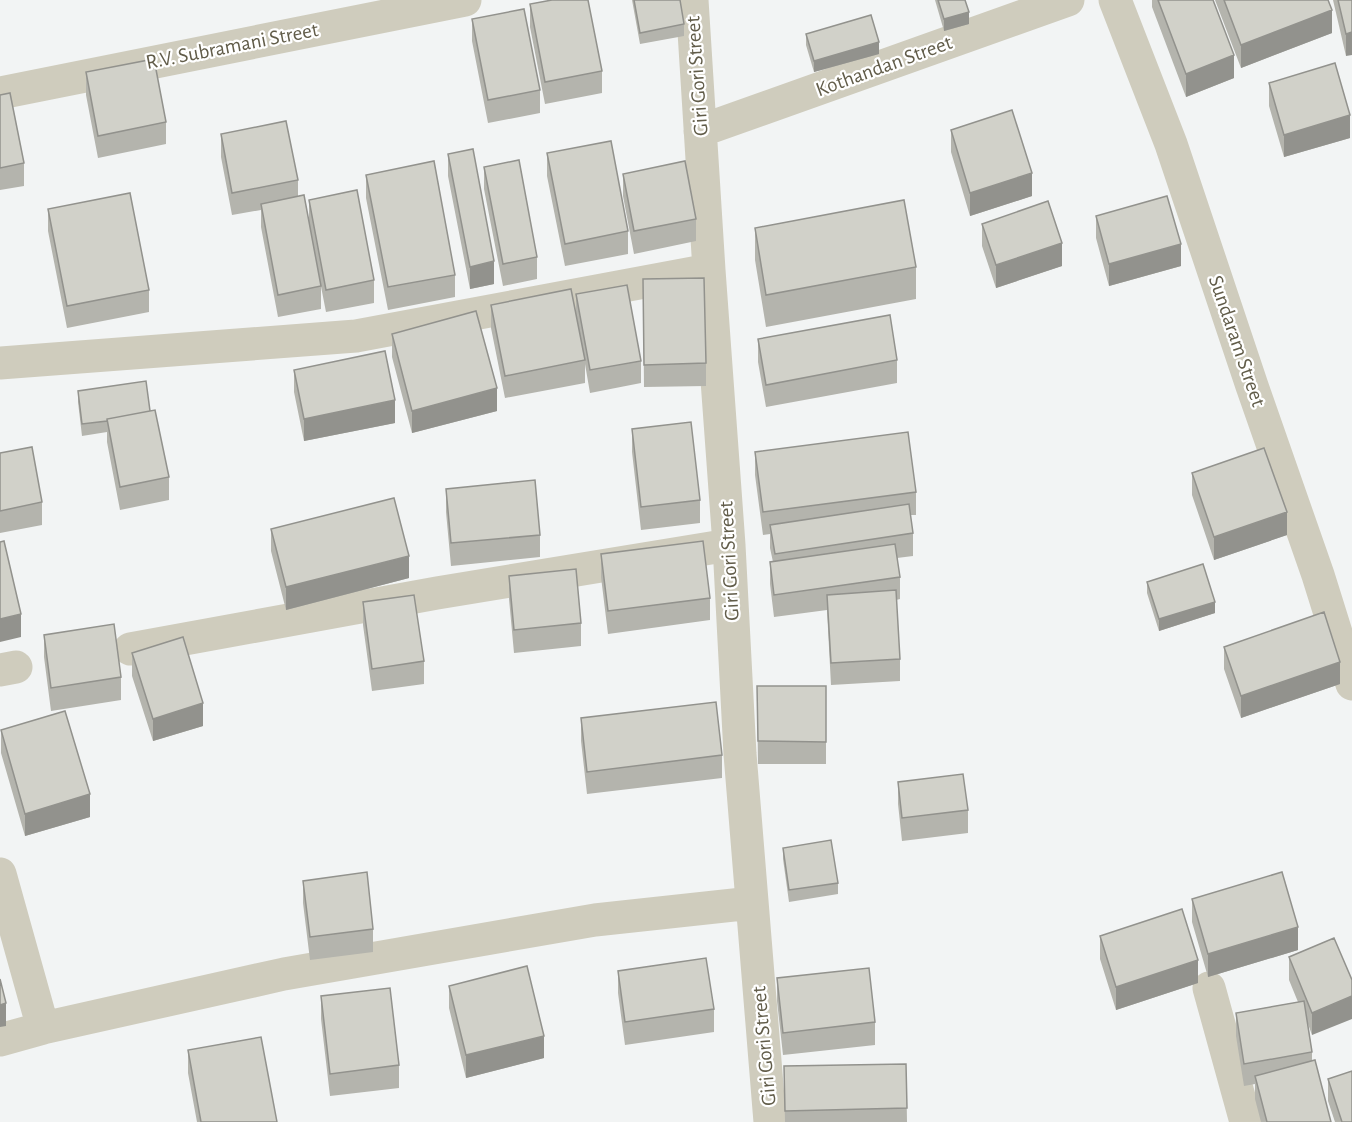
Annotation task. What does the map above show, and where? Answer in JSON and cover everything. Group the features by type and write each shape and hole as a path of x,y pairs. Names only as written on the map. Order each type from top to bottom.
{"street":[{"name":"R.V. Subramani Street","path":"0,93 351,11 465,0"},
{"name":"Giri Gori Street","path":"692,0 729,545 740,754 770,1122"},
{"name":"Kothandan Street","path":"700,131 1068,0"},
{"name":"Sundaram Street","path":"1115,0 1171,144 1318,575 1352,684"},
{"path":"0,363 356,336 709,270"},
{"path":"130,649 437,593 729,545"},
{"path":"0,874 43,1028"},
{"path":"0,1041 43,1028 284,974 595,920 752,903"},
{"path":"1209,988 1246,1122"}],"building":[{"path":"552,0 588,0 602,71 545,82 530,4"},
{"path":"634,0 680,0 684,24 640,33"},
{"path":"938,0 965,0 969,12 944,19"},
{"path":"1158,0 1213,0 1234,55 1186,74"},
{"path":"1224,0 1328,0 1332,10 1241,45"},
{"path":"1338,0 1352,0 1352,32 1346,34"},
{"path":"524,9 540,90 488,100 472,19"},
{"path":"871,15 879,42 814,61 806,34"},
{"path":"154,59 166,122 98,136 86,72"},
{"path":"1335,63 1350,115 1284,135 1269,83"},
{"path":"10,93 24,163 0,168 0,95"},
{"path":"1012,110 1032,173 970,193 951,130"},
{"path":"286,121 298,180 232,193 221,134"},
{"path":"611,141 628,231 565,244 547,153"},
{"path":"473,149 494,261 470,267 448,154"},
{"path":"519,160 537,257 503,264 484,167"},
{"path":"434,161 455,275 388,287 366,175"},
{"path":"685,161 696,219 634,231 623,174"},
{"path":"357,190 374,280 326,290 309,200"},
{"path":"130,193 149,290 67,306 48,209"},
{"path":"304,195 321,286 278,295 261,204"},
{"path":"1167,196 1181,244 1109,264 1096,216"},
{"path":"904,200 916,267 766,295 755,228"},
{"path":"1048,201 1062,243 996,265 982,224"},
{"path":"704,278 706,363 644,365 643,279"},
{"path":"627,285 641,361 590,370 576,294"},
{"path":"571,289 585,360 505,376 491,305"},
{"path":"476,311 497,388 412,411 392,334"},
{"path":"890,315 897,360 766,385 758,339"},
{"path":"385,351 395,400 304,419 294,370"},
{"path":"146,381 150,411 82,424 78,391"},
{"path":"155,410 169,477 120,487 107,419"},
{"path":"691,422 700,500 641,507 632,429"},
{"path":"908,432 916,492 763,512 755,452"},
{"path":"32,447 42,502 0,511 0,453"},
{"path":"1264,448 1287,512 1214,537 1192,473"},
{"path":"535,480 540,535 451,543 446,489"},
{"path":"394,498 409,556 286,587 271,529"},
{"path":"909,504 913,533 775,554 770,525"},
{"path":"4,541 21,614 0,619 0,542"},
{"path":"703,541 710,598 608,611 601,554"},
{"path":"895,544 900,577 774,595 770,562"},
{"path":"1203,564 1215,602 1159,619 1147,582"},
{"path":"576,569 581,623 514,630 509,576"},
{"path":"896,590 900,659 831,663 827,595"},
{"path":"414,595 424,661 372,669 363,602"},
{"path":"1324,612 1340,662 1241,696 1224,647"},
{"path":"114,624 121,677 51,688 44,635"},
{"path":"183,637 203,703 153,719 132,653"},
{"path":"757,686 826,686 826,742 758,741"},
{"path":"716,702 722,755 587,772 581,718"},
{"path":"65,711 90,794 25,814 1,730"},
{"path":"963,774 968,810 902,818 898,782"},
{"path":"831,840 838,883 789,890 783,848"},
{"path":"367,872 373,929 310,937 303,881"},
{"path":"1282,872 1298,927 1208,954 1192,899"},
{"path":"1182,909 1198,960 1116,987 1100,936"},
{"path":"1334,938 1352,980 1352,996 1312,1013 1289,957"},
{"path":"706,958 714,1009 625,1022 618,971"},
{"path":"527,966 544,1036 466,1055 449,986"},
{"path":"869,968 875,1022 783,1033 777,978"},
{"path":"0,979 6,1003 0,1005"},
{"path":"390,988 399,1065 330,1074 321,996"},
{"path":"1304,1001 1312,1052 1244,1064 1236,1013"},
{"path":"261,1037 277,1122 201,1122 188,1050"},
{"path":"1315,1060 1331,1122 1267,1122 1255,1076"},
{"path":"906,1064 907,1108 785,1111 784,1066"},
{"path":"1352,1071 1352,1122 1342,1122 1328,1079"}]}
